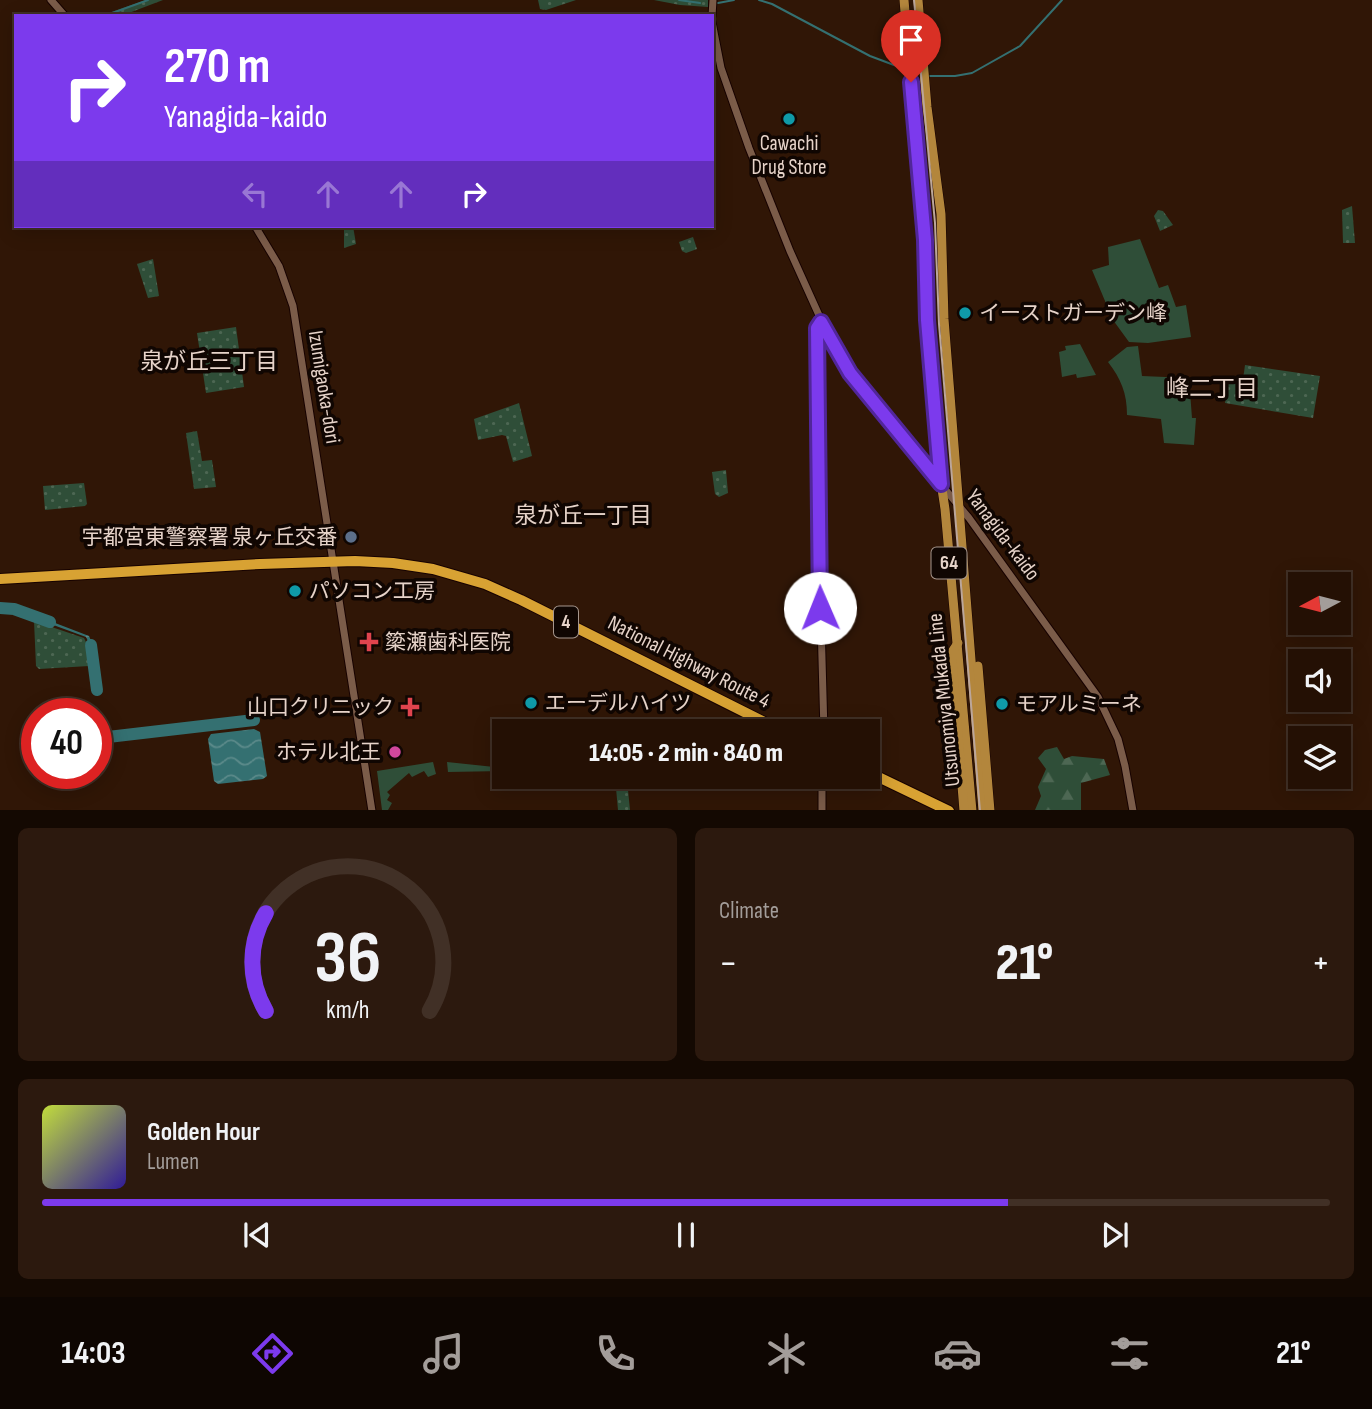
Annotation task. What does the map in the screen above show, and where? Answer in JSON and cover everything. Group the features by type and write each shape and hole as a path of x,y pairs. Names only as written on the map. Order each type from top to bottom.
{"highway":[{"name":"National Highway Route 4","path":"0,579 334,561 413,565 485,584 758,719"},
{"path":"880,778 949,810"}],"main road":[{"name":"Utsunomiya Mukada Line","path":"904,0 925,240 927,320 972,810"},
{"name":"Utsunomiya Mukada Line","path":"918,0 927,107 941,214 944,319 983,810"},
{"path":"969,623 980,683 990,810"},
{"path":"958,643 952,652 952,659 964,810"}],"street":[{"path":"51,0 63,14"},
{"name":"Yanagida-kaido","path":"714,32 721,68 747,143 777,222 821,322 850,373 960,508 1046,622 1104,707 1120,748 1133,810"},
{"name":"Izumigaoka-dori","path":"256,228 282,271 293,306 372,810"},
{"path":"821,322 817,328 824,719"},
{"path":"821,789 822,810"}],"green space":[{"path":"146,0 163,0 126,14 106,14"},
{"path":"538,0 576,0 546,10 540,9"},
{"path":"654,0 708,0 708,7 680,5"},
{"path":"1352,206 1355,243 1343,243 1342,210"},
{"path":"1158,210 1163,211 1173,225 1160,231 1154,216"},
{"path":"344,228 353,228 356,244 344,248"},
{"path":"693,237 697,249 686,253 682,251 679,242"},
{"path":"1140,239 1159,288 1168,285 1176,307 1186,305 1191,337 1148,343 1129,342 1113,320 1092,270 1109,265 1108,247"},
{"path":"153,259 159,296 148,298 137,264"},
{"path":"236,327 244,387 206,393 197,333"},
{"path":"1080,344 1096,375 1077,378 1076,374 1062,377 1059,352 1066,350 1065,346"},
{"path":"1138,346 1142,376 1189,378 1192,418 1196,418 1194,445 1164,443 1161,419 1127,415 1122,387 1108,362 1127,347"},
{"path":"1245,365 1320,376 1313,418 1225,403 1229,378 1243,380"},
{"path":"519,403 532,456 513,462 506,436 478,440 474,419"},
{"path":"197,431 202,461 212,460 216,487 194,489 186,433"},
{"path":"726,470 728,493 719,497 715,494 712,472"},
{"path":"84,483 85,506 45,510 43,486"},
{"path":"34,621 84,638 89,666 39,669 36,666"},
{"path":"946,730 952,730 954,756 945,755"},
{"path":"1057,747 1064,759 1072,756 1104,759 1110,775 1081,783 1081,810 1035,810 1041,796 1038,787 1046,769 1038,758 1045,750"},
{"path":"433,762 436,774 428,777 424,771 412,777 409,773 387,792 390,795 387,800 392,803 388,810 382,810 377,771"},
{"path":"447,762 492,767 492,771 448,772"},
{"path":"616,789 628,789 630,810 618,810"}],"water":[{"path":"37,616 89,636 95,662 86,637 37,619"},
{"path":"254,729 260,732 267,776 263,779 218,784 214,781 208,739 211,734"}],"waterway":[{"path":"110,14 148,0"},
{"path":"679,0 700,3"},
{"path":"718,3 734,0"},
{"path":"759,0 772,4 870,56 902,68"},
{"path":"930,76 972,73 1020,46 1062,0"},
{"path":"0,608 14,609 50,622"},
{"path":"91,645 97,690"},
{"path":"112,737 254,720"}],"tram line":[{"path":"914,0 935,223 939,324 980,810"}],"place":[{"name":"Cawachi Drug Store","path":"789,119"},
{"name":"イーストガーデン峰","path":"965,313"},
{"name":"宇都宮東警察署 泉ヶ丘交番","path":"351,537"},
{"name":"パソコン工房","path":"295,591"},
{"name":"簗瀬歯科医院","path":"369,642"},
{"name":"エーデルハイツ","path":"531,703"},
{"name":"モアルミーネ","path":"1002,704"},
{"name":"山口クリニック","path":"410,707"},
{"name":"ホテル北王","path":"395,752"}],"district":[{"name":"泉が丘三丁目","path":"209,362"},
{"name":"峰二丁目","path":"1212,389"},
{"name":"泉が丘一丁目","path":"583,516"}],"route":[{"path":"820,608 817,328 821,322 863,391 941,484 927,320 925,240 911,82"}]}
